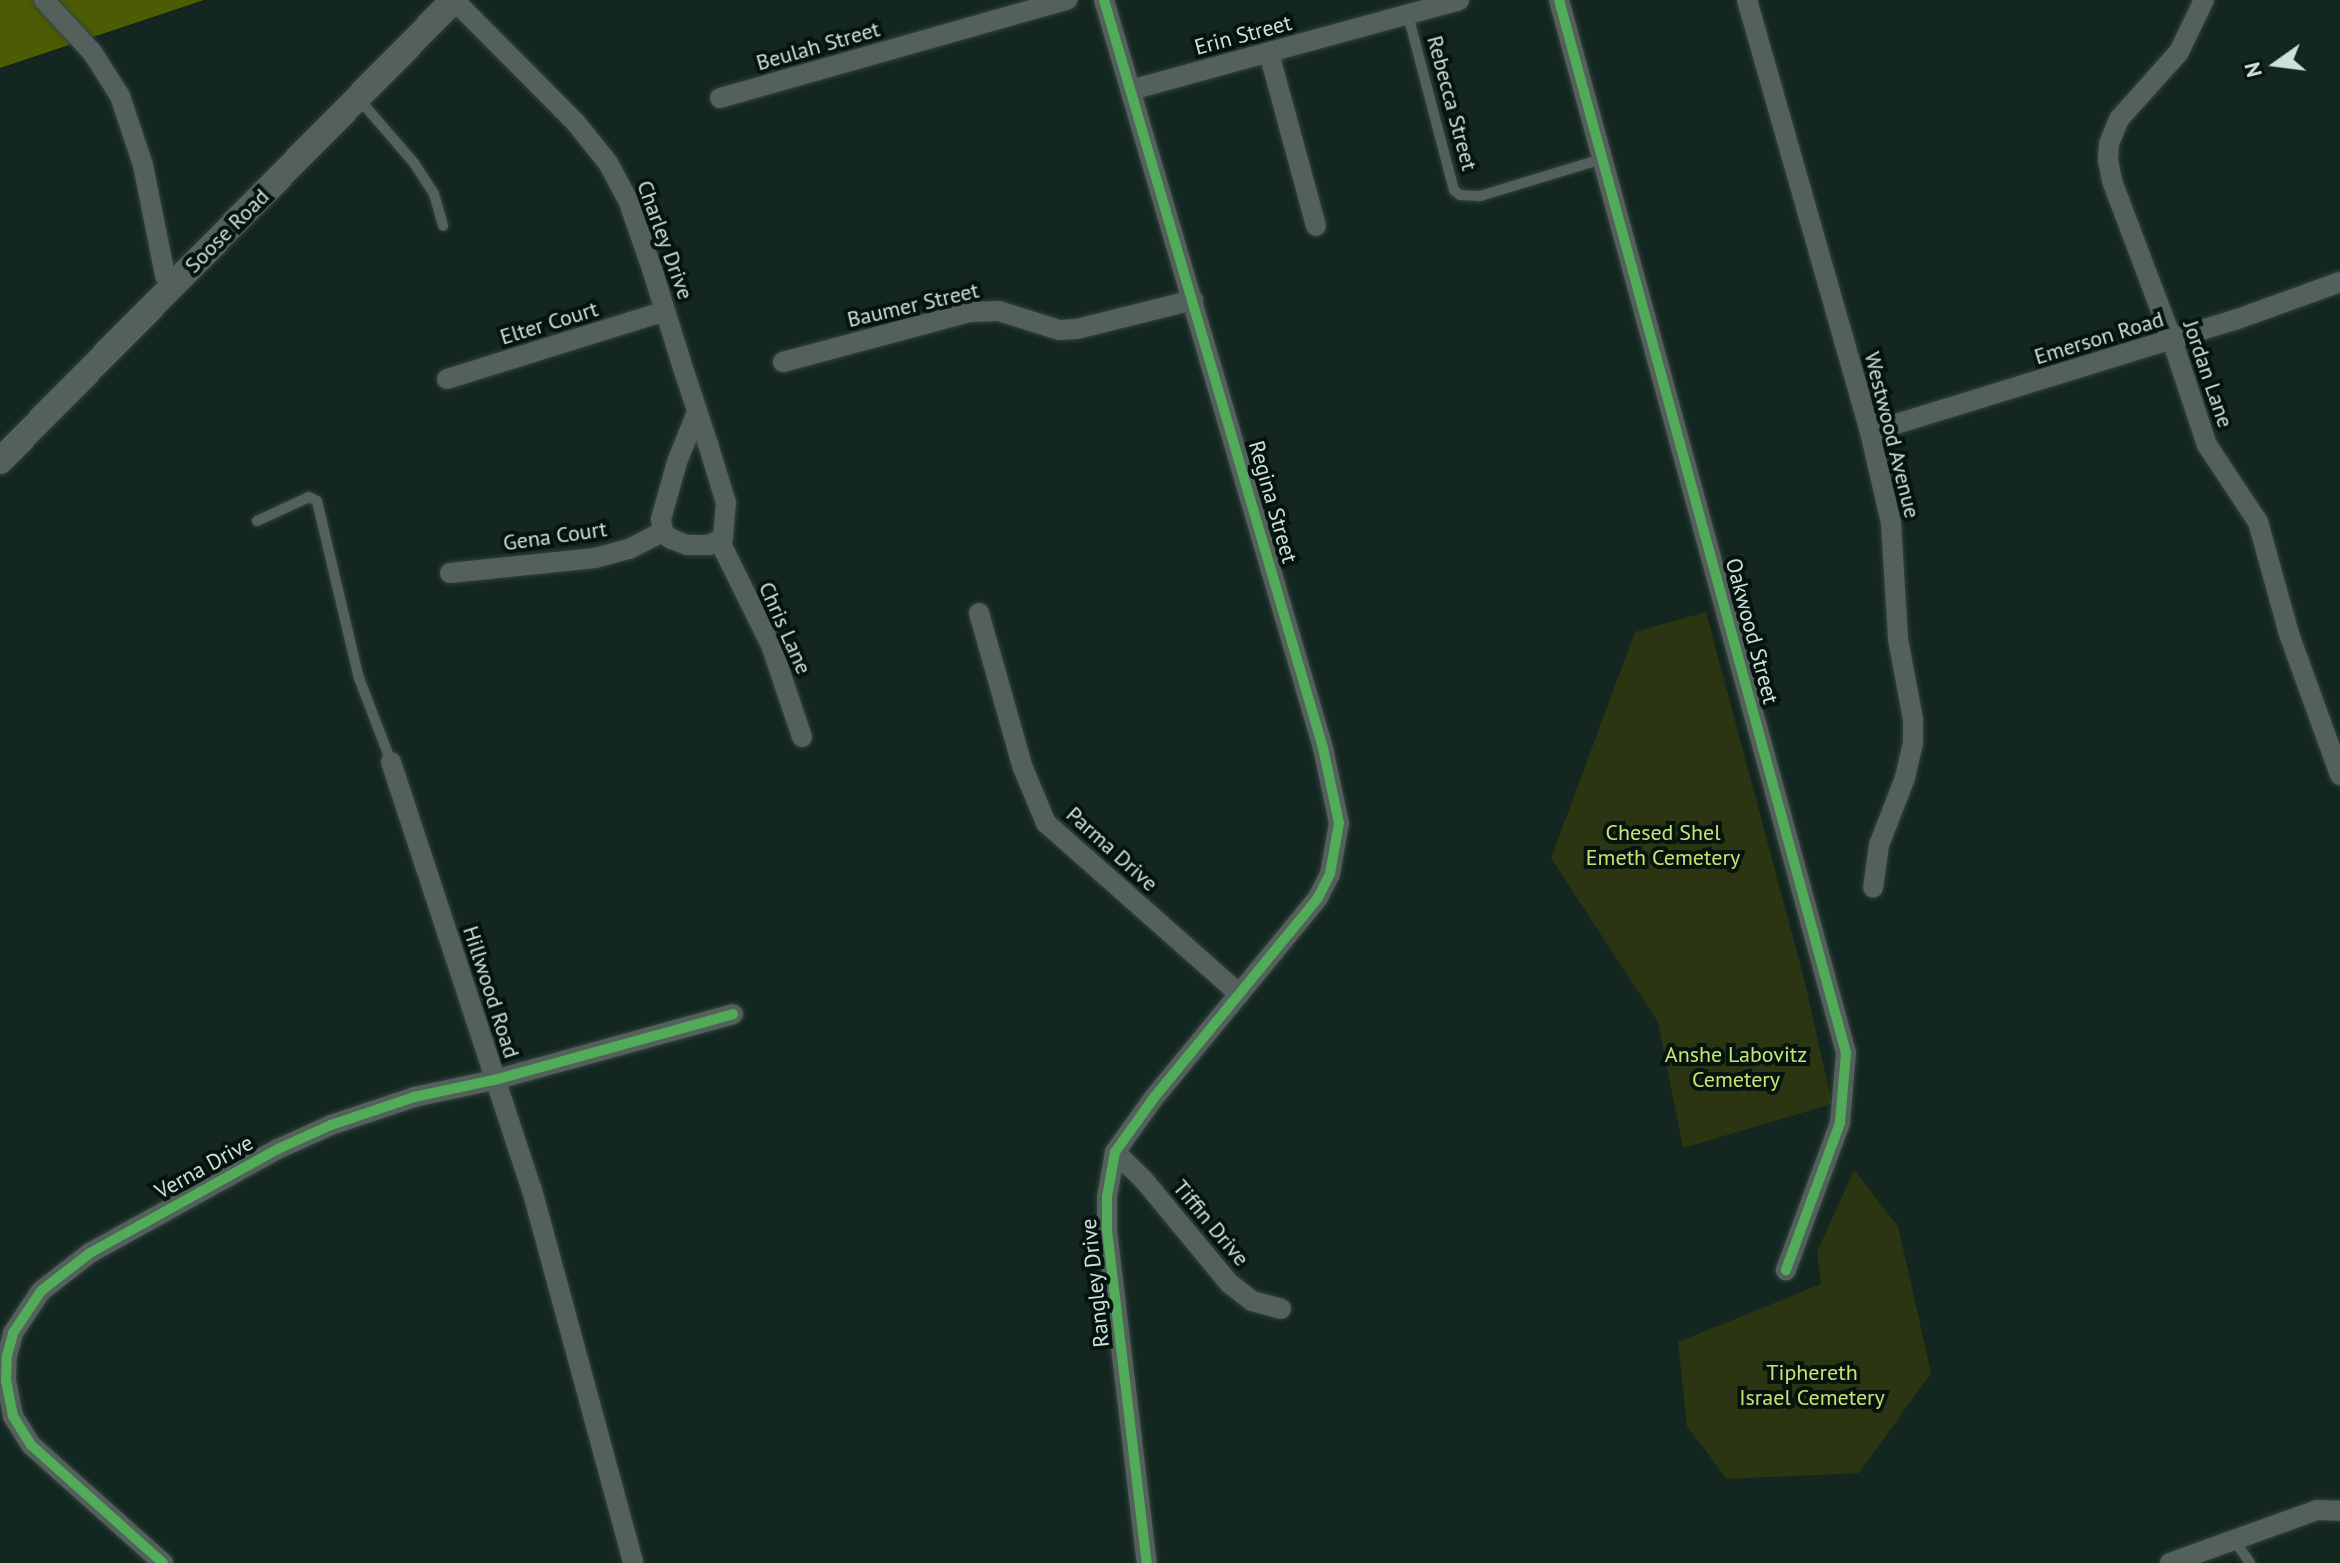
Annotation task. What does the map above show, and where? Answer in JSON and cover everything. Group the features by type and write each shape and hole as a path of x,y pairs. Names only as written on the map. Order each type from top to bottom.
{"street":[{"path":"44,0 92,52 120,96 143,165 165,275 172,286"},
{"name":"Soose Road","path":"0,461 454,0"},
{"name":"Charley Drive","path":"454,0 576,123 608,163 628,200 726,503 723,538 719,540"},
{"name":"Beulah Street","path":"720,98 1067,0"},
{"name":"Regina Street","path":"1104,0 1323,748 1339,823 1330,874 1318,898 1239,994"},
{"name":"Erin Street","path":"1131,90 1459,0"},
{"name":"Oakwood Street","path":"1559,0 1846,1053 1840,1123 1786,1270"},
{"name":"Westwood Avenue","path":"1747,0 1870,432 1891,523 1898,639 1913,719 1910,755 1879,845 1873,888"},
{"name":"Jordan Lane","path":"2204,0 2179,52 2119,119 2109,144 2112,181 2172,340 2207,445 2258,522 2289,634 2340,775"},
{"path":"1269,53 1316,226"},
{"name":"Emerson Road","path":"1870,432 2172,340 2340,282"},
{"name":"Baumer Street","path":"783,362 970,312 999,311 1059,330 1077,329 1193,300"},
{"name":"Elter Court","path":"447,379 665,311"},
{"path":"697,412 670,482 661,519 663,532 687,545 709,545 719,540"},
{"name":"Gena Court","path":"450,573 595,558 629,549 663,532"},
{"name":"Chris Lane","path":"719,540 771,645 802,737"},
{"name":"Parma Drive","path":"979,613 1023,768 1046,823 1239,994"},
{"name":"Hillwood Road","path":"391,762 532,1190 633,1563"},
{"name":"Rangley Drive","path":"1147,1563 1107,1230 1107,1197 1115,1152 1135,1121 1239,994"},
{"name":"Verna Drive","path":"163,1563 42,1455 20,1430 8,1400 6,1380 13,1333 26,1309 41,1291 90,1253 304,1137 414,1097 494,1080 733,1014"},
{"name":"Tiffin Drive","path":"1115,1152 1143,1179 1229,1283 1265,1308 1281,1309"},
{"path":"2170,1563 2317,1510 2340,1511"}],"lane":[{"name":"Rebecca Street","path":"1408,15 1454,190 1460,195 1480,196 1602,159"},
{"path":"358,98 414,163 434,194 443,226"},
{"name":"Hillwood Road","path":"257,521 309,497 317,501 359,678 391,762"},
{"path":"2234,1540 2250,1563"}],"green space":[{"path":"0,0 204,0 0,68"},
{"name":"Chesed Shel Emeth Cemetery","path":"1706,612 1805,983 1832,1104 1683,1148 1658,1022 1551,858 1635,632"},
{"name":"Tiphereth Israel Cemetery","path":"1854,1170 1898,1226 1931,1373 1859,1473 1727,1479 1687,1426 1678,1342 1821,1284 1817,1252"}],"cycle path":[{"path":"1104,0 1323,748 1339,823 1330,874 1318,898 1153,1099 1115,1152 1107,1197 1107,1230 1147,1563"},
{"path":"1559,0 1846,1053 1840,1123 1786,1270"},
{"path":"163,1563 31,1445 13,1416 6,1380 7,1356 13,1333 41,1291 90,1253 278,1149 331,1125 414,1097 494,1080 733,1014"}],"park label":[{"name":"Anshe Labovitz Cemetery","path":"1736,1066"}]}
